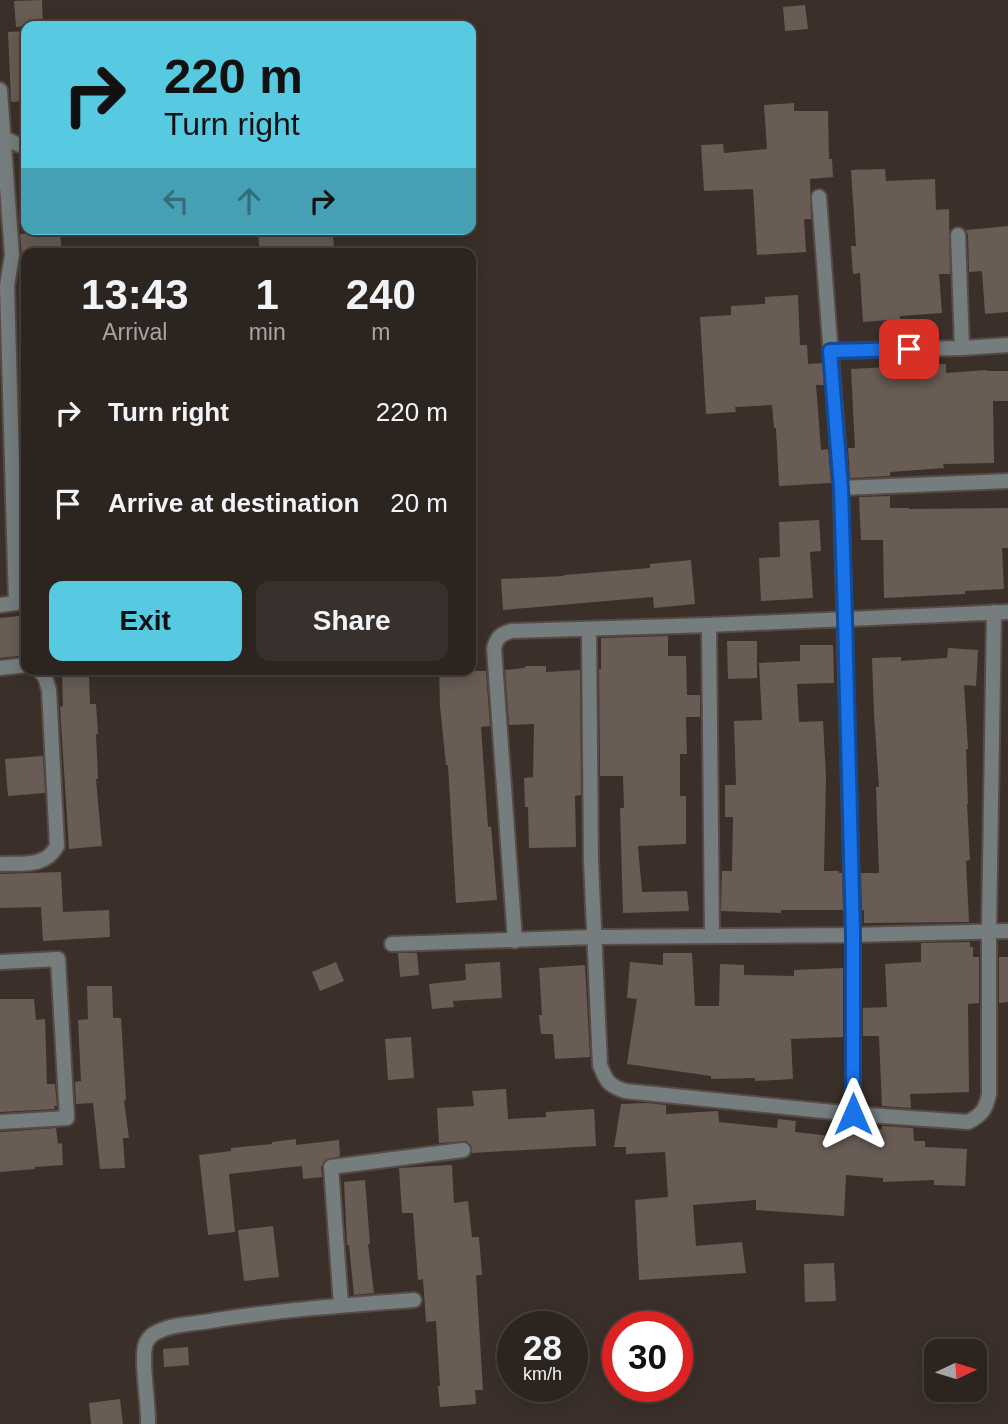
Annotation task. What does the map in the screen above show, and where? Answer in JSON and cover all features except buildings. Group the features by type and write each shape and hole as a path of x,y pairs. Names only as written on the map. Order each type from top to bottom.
{"street":[{"path":"0,90 12,255 3,286 16,603 0,605"},
{"path":"2,131 21,144"},
{"path":"819,197 841,488 853,935 853,1114"},
{"path":"958,235 962,348"},
{"path":"830,351 1008,345"},
{"path":"841,488 1008,481"},
{"path":"515,941 494,648 496,639 502,634 511,631 1001,612 989,930 987,1107 980,1116 968,1122 853,1114 625,1091 613,1087 605,1080 600,1065 591,861 589,629"},
{"path":"709,625 712,936"},
{"path":"0,668 21,666"},
{"path":"0,864 35,863 52,855 57,846 49,690 44,675"},
{"path":"392,944 594,937 853,935 1008,930"},
{"path":"0,962 58,959 67,1118 0,1122"},
{"path":"341,1305 331,1167 463,1150"},
{"path":"148,1424 144,1355 146,1344 158,1331 235,1317 414,1300"}],"route":[{"path":"853,1114 853,935 845,618 841,488 830,351 909,349"}]}
